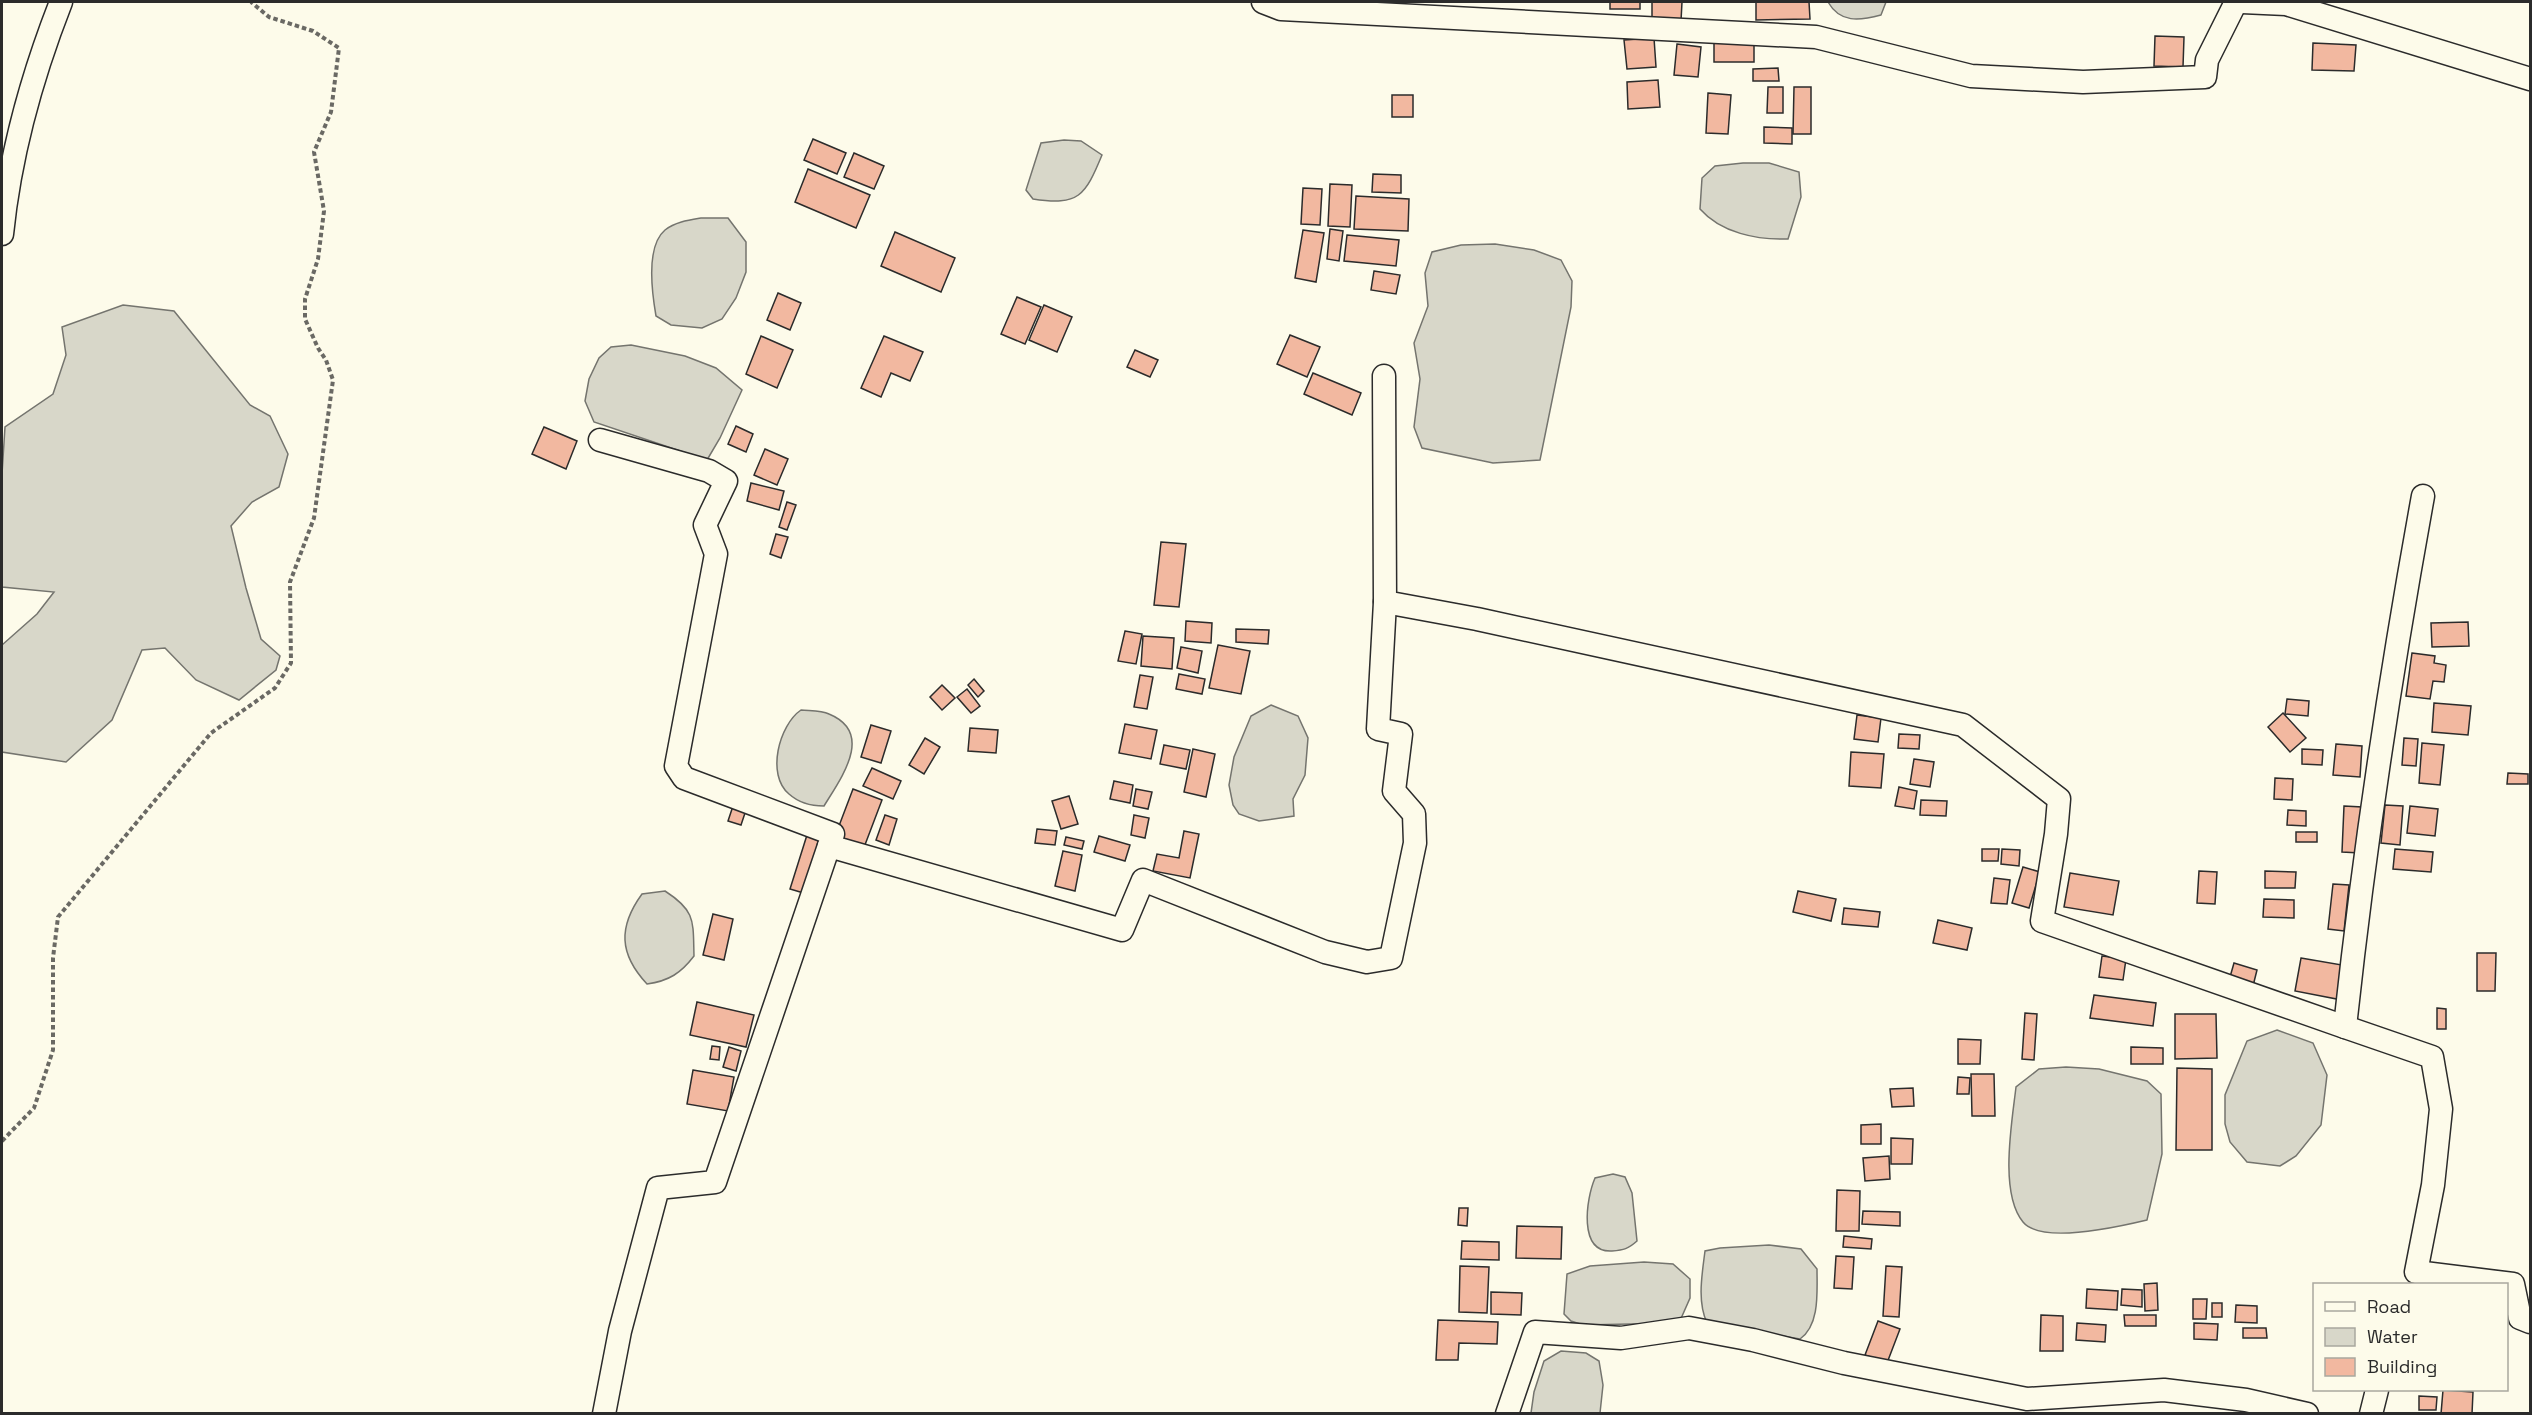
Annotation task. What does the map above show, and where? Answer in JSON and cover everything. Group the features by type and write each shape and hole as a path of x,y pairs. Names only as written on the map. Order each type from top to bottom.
{"street":[{"path":"2,234 7,184 45,43 61,2"},
{"path":"1263,2 1281,9 1816,37 1971,76 2084,82 2205,77 2207,60 2236,2"},
{"path":"2242,2 2286,4 2530,79"},
{"path":"829,846 1122,930 1143,880 1325,952 1366,963 1391,958 1415,843 1414,814 1394,791 1401,734 1378,729 1385,602 1384,376"},
{"path":"600,440 709,471 726,481 705,525 716,554 676,766 684,778 833,834 715,1182 658,1188 620,1331 604,1413"},
{"path":"2345,1027 2359,900 2395,650 2423,496"},
{"path":"1385,602 1477,619 1963,725 2059,799 2056,834 2042,921 2432,1057 2441,1109 2433,1185 2413,1278 2496,1283"},
{"path":"2508,1284 2513,1284 2520,1318 2530,1322"},
{"path":"1508,1413 1535,1332 1621,1338 1689,1328 1753,1340 1855,1365 2027,1399 2164,1390 2246,1400 2307,1413"},
{"path":"2371,1413 2376,1391"}],"path":[{"path":"2,1140 34,1108 53,1050 53,958 58,917 211,732 275,688 291,663 290,582 314,518 333,380 326,360 305,319 306,299 318,259 324,211 314,152 331,112 339,48 313,31 269,17 251,2"}],"water":[{"path":"1828,2 1886,2 1881,15 1851,19 1838,14"},
{"path":"1064,140 1081,141 1102,155 1091,180 1085,189 1071,199 1048,201 1033,199 1026,190 1041,143"},
{"path":"1769,163 1799,172 1801,197 1788,239 1764,238 1740,233 1718,224 1700,209 1702,178 1715,166"},
{"path":"701,218 728,218 746,242 746,272 736,298 722,319 702,328 671,325 656,316 652,270 655,247 659,237 669,227"},
{"path":"1495,244 1534,250 1561,260 1572,281 1571,307 1540,460 1493,463 1422,448 1414,427 1420,379 1414,343 1428,306 1425,273 1432,252 1461,245"},
{"path":"123,305 174,311 250,405 270,416 288,454 279,487 252,502 231,526 261,639 280,656 276,670 239,700 196,680 165,648 142,650 112,720 66,762 2,752 2,645 37,614 54,592 2,587 2,474 5,427 53,394 66,355 62,327"},
{"path":"631,345 685,356 716,368 742,390 707,460 594,422 585,401 589,379 599,358 611,347"},
{"path":"1271,705 1298,716 1308,738 1305,775 1293,799 1294,816 1259,821 1239,814 1233,805 1229,785 1234,757 1251,716"},
{"path":"801,710 829,714 843,722 850,732 852,744 850,757 824,806 797,800 782,786 778,775 778,750 781,738 793,717"},
{"path":"665,891 688,911 693,925 694,956 674,975 662,981 647,984 631,962 625,940 626,929 634,906 642,894"},
{"path":"2277,1030 2313,1043 2327,1075 2321,1125 2296,1156 2280,1166 2247,1162 2230,1142 2225,1124 2225,1095 2247,1041"},
{"path":"2066,1067 2099,1069 2147,1081 2161,1094 2162,1154 2147,1220 2083,1232 2047,1232 2033,1229 2023,1222 2016,1209 2011,1194 2009,1157 2016,1087 2039,1069"},
{"path":"1613,1174 1625,1177 1632,1193 1637,1241 1626,1249 1612,1251 1601,1249 1594,1243 1589,1234 1587,1211 1595,1178"},
{"path":"1769,1245 1801,1249 1817,1269 1816,1307 1806,1333 1800,1339 1707,1323 1701,1297 1705,1251"},
{"path":"1644,1262 1673,1264 1690,1279 1690,1298 1679,1323 1583,1325 1571,1321 1564,1314 1567,1274 1590,1266"},
{"path":"1561,1351 1586,1353 1599,1361 1603,1385 1600,1413 1531,1413 1534,1392 1544,1361"}],"building":[{"path":"1610,2 1640,2 1640,9 1610,9"},
{"path":"1652,2 1682,2 1681,21 1652,20"},
{"path":"1756,2 1809,2 1810,19 1756,20"},
{"path":"2155,36 2184,37 2183,67 2154,66"},
{"path":"1654,38 1656,67 1627,69 1624,40"},
{"path":"1714,41 1754,41 1754,62 1714,62"},
{"path":"2313,43 2356,45 2354,71 2312,70"},
{"path":"1677,44 1701,47 1698,77 1674,75"},
{"path":"1778,68 1779,81 1753,81 1753,69"},
{"path":"1658,80 1660,107 1628,109 1627,82"},
{"path":"1768,87 1783,87 1783,113 1767,113"},
{"path":"1794,87 1811,87 1811,134 1793,134"},
{"path":"1708,93 1731,95 1728,134 1706,133"},
{"path":"1392,95 1413,95 1413,117 1392,117"},
{"path":"1764,127 1792,128 1792,144 1764,143"},
{"path":"813,139 846,153 837,174 804,160"},
{"path":"854,153 884,166 874,189 844,177"},
{"path":"808,169 870,195 856,228 795,202"},
{"path":"1373,174 1401,175 1401,193 1372,192"},
{"path":"1330,184 1352,185 1350,227 1328,226"},
{"path":"1303,188 1322,189 1320,225 1301,224"},
{"path":"1356,196 1409,199 1408,231 1354,229"},
{"path":"1330,229 1343,231 1339,261 1327,259"},
{"path":"1303,230 1324,233 1316,282 1295,278"},
{"path":"895,232 955,258 941,292 881,266"},
{"path":"1347,235 1399,240 1396,266 1344,261"},
{"path":"1374,271 1400,275 1396,294 1371,290"},
{"path":"778,293 801,303 790,330 767,320"},
{"path":"1017,297 1041,307 1025,344 1001,334"},
{"path":"1044,305 1072,317 1057,352 1029,340"},
{"path":"1290,335 1320,347 1307,377 1277,364"},
{"path":"761,336 793,350 777,388 746,374"},
{"path":"884,336 923,352 910,381 891,373 881,397 861,388"},
{"path":"1135,350 1158,360 1150,377 1127,367"},
{"path":"1313,373 1361,393 1352,415 1304,394"},
{"path":"736,426 753,434 746,452 728,444"},
{"path":"544,427 577,441 566,469 532,454"},
{"path":"765,449 788,459 777,485 754,475"},
{"path":"751,483 784,491 779,510 747,501"},
{"path":"787,502 796,505 787,530 779,527"},
{"path":"776,534 788,537 781,558 770,554"},
{"path":"1161,542 1186,544 1179,607 1154,605"},
{"path":"1186,621 1212,623 1211,643 1185,641"},
{"path":"2468,622 2469,646 2432,647 2431,623"},
{"path":"1236,629 1269,630 1268,644 1236,642"},
{"path":"1125,631 1142,634 1136,664 1118,661"},
{"path":"1143,636 1174,638 1172,669 1141,666"},
{"path":"1218,645 1250,651 1241,694 1209,688"},
{"path":"1181,647 1202,651 1198,673 1177,668"},
{"path":"2412,653 2435,656 2434,663 2446,665 2444,682 2433,681 2430,699 2406,696"},
{"path":"1179,674 1205,679 1202,694 1176,689"},
{"path":"1140,675 1153,677 1147,709 1134,707"},
{"path":"974,679 984,691 978,697 968,685"},
{"path":"942,685 955,698 942,710 930,697"},
{"path":"967,689 980,706 971,713 957,697"},
{"path":"2287,699 2309,701 2308,716 2285,714"},
{"path":"2434,703 2471,706 2468,735 2432,732"},
{"path":"2283,713 2306,738 2290,752 2268,727"},
{"path":"1857,715 1881,718 1878,742 1854,739"},
{"path":"1125,724 1157,730 1151,759 1119,753"},
{"path":"871,725 891,731 881,763 861,757"},
{"path":"970,728 998,730 996,753 968,751"},
{"path":"1899,734 1920,735 1919,749 1898,748"},
{"path":"925,738 940,747 924,774 909,765"},
{"path":"2404,738 2418,739 2416,766 2402,765"},
{"path":"2422,743 2444,745 2440,785 2419,783"},
{"path":"2336,744 2362,746 2360,777 2333,775"},
{"path":"1164,745 1190,750 1186,769 1160,764"},
{"path":"1193,749 1215,754 1206,797 1184,792"},
{"path":"2302,749 2323,750 2322,765 2302,764"},
{"path":"1851,752 1884,754 1881,788 1849,786"},
{"path":"1914,759 1934,762 1930,787 1910,784"},
{"path":"872,768 901,781 893,799 863,786"},
{"path":"2508,773 2528,774 2528,784 2507,784"},
{"path":"2275,778 2293,779 2292,800 2274,799"},
{"path":"1114,781 1133,785 1130,803 1110,799"},
{"path":"1899,787 1917,791 1914,809 1895,806"},
{"path":"853,789 882,800 863,850 834,839"},
{"path":"1136,789 1152,792 1148,809 1133,806"},
{"path":"1069,796 1078,824 1061,829 1052,801"},
{"path":"1921,800 1947,801 1946,816 1920,815"},
{"path":"734,803 747,807 741,825 728,821"},
{"path":"2385,805 2403,806 2400,845 2381,843"},
{"path":"2344,806 2362,807 2360,853 2342,852"},
{"path":"2410,806 2438,809 2435,836 2407,833"},
{"path":"2288,810 2306,811 2306,826 2287,825"},
{"path":"885,815 897,819 889,845 876,840"},
{"path":"1134,815 1149,818 1145,838 1131,835"},
{"path":"1037,829 1057,831 1055,845 1035,843"},
{"path":"1184,831 1199,834 1190,878 1153,871 1157,854 1179,858"},
{"path":"2296,832 2317,832 2317,842 2296,842"},
{"path":"807,835 824,840 807,894 790,889"},
{"path":"1099,836 1130,845 1125,861 1094,852"},
{"path":"1066,837 1084,841 1082,849 1064,845"},
{"path":"1982,849 1999,849 1998,861 1982,861"},
{"path":"2002,849 2020,850 2019,866 2001,864"},
{"path":"2395,849 2433,852 2431,872 2393,869"},
{"path":"1063,851 1082,855 1075,891 1055,886"},
{"path":"2023,867 2040,872 2029,908 2012,903"},
{"path":"2199,871 2217,872 2215,904 2197,903"},
{"path":"2265,871 2296,872 2295,888 2265,888"},
{"path":"2070,873 2119,881 2113,915 2064,907"},
{"path":"1994,878 2010,880 2007,904 1991,903"},
{"path":"2333,884 2349,885 2344,931 2328,929"},
{"path":"1798,891 1836,899 1831,921 1793,912"},
{"path":"2264,899 2294,900 2294,918 2263,917"},
{"path":"1844,908 1880,912 1878,927 1842,924"},
{"path":"713,914 733,919 724,960 703,955"},
{"path":"1938,920 1972,928 1967,950 1933,943"},
{"path":"2477,953 2496,953 2495,991 2477,991"},
{"path":"2102,956 2126,959 2123,980 2099,977"},
{"path":"2301,958 2348,966 2342,1000 2295,991"},
{"path":"2234,963 2257,970 2252,990 2228,984"},
{"path":"2094,995 2156,1003 2153,1026 2090,1018"},
{"path":"697,1002 754,1015 746,1047 690,1035"},
{"path":"2437,1008 2446,1009 2446,1029 2437,1029"},
{"path":"2025,1013 2037,1014 2034,1060 2022,1059"},
{"path":"2175,1014 2216,1014 2217,1058 2175,1059"},
{"path":"1958,1039 1981,1040 1980,1064 1958,1064"},
{"path":"712,1046 720,1047 719,1060 710,1059"},
{"path":"729,1047 741,1051 736,1071 723,1067"},
{"path":"2131,1047 2163,1048 2163,1064 2131,1064"},
{"path":"2177,1068 2212,1069 2212,1150 2176,1150"},
{"path":"693,1070 734,1077 728,1111 687,1104"},
{"path":"1971,1074 1994,1074 1995,1116 1972,1116"},
{"path":"1958,1077 1970,1078 1969,1094 1957,1094"},
{"path":"1913,1088 1914,1106 1892,1107 1890,1089"},
{"path":"1881,1124 1881,1144 1861,1144 1861,1125"},
{"path":"1891,1138 1913,1139 1912,1164 1891,1164"},
{"path":"1889,1156 1890,1179 1865,1181 1863,1158"},
{"path":"1837,1190 1860,1191 1859,1231 1836,1231"},
{"path":"1459,1208 1468,1208 1467,1226 1458,1225"},
{"path":"1863,1211 1900,1212 1900,1226 1862,1224"},
{"path":"1517,1226 1562,1227 1561,1259 1516,1258"},
{"path":"1844,1236 1872,1239 1871,1249 1843,1247"},
{"path":"1462,1241 1499,1242 1499,1260 1461,1259"},
{"path":"1836,1256 1854,1257 1852,1289 1834,1288"},
{"path":"1460,1266 1489,1267 1487,1313 1459,1312"},
{"path":"1886,1266 1902,1267 1899,1317 1883,1316"},
{"path":"2157,1283 2158,1310 2145,1311 2144,1284"},
{"path":"2087,1289 2118,1291 2117,1310 2086,1308"},
{"path":"2122,1289 2142,1290 2142,1307 2121,1305"},
{"path":"1491,1292 1522,1293 1521,1315 1491,1314"},
{"path":"2193,1299 2207,1299 2206,1319 2193,1319"},
{"path":"2212,1303 2222,1303 2222,1317 2212,1317"},
{"path":"2236,1305 2257,1306 2257,1323 2235,1322"},
{"path":"2041,1315 2063,1316 2063,1351 2040,1351"},
{"path":"2124,1315 2156,1315 2156,1326 2125,1326"},
{"path":"1438,1320 1498,1322 1497,1344 1459,1343 1458,1360 1436,1360"},
{"path":"1878,1321 1900,1329 1887,1363 1865,1355"},
{"path":"2077,1323 2106,1325 2105,1342 2076,1340"},
{"path":"2194,1323 2218,1324 2217,1340 2194,1339"},
{"path":"2243,1328 2266,1328 2267,1338 2243,1338"},
{"path":"2443,1391 2473,1392 2472,1414 2441,1414"},
{"path":"2419,1396 2437,1397 2436,1410 2419,1410"}]}
